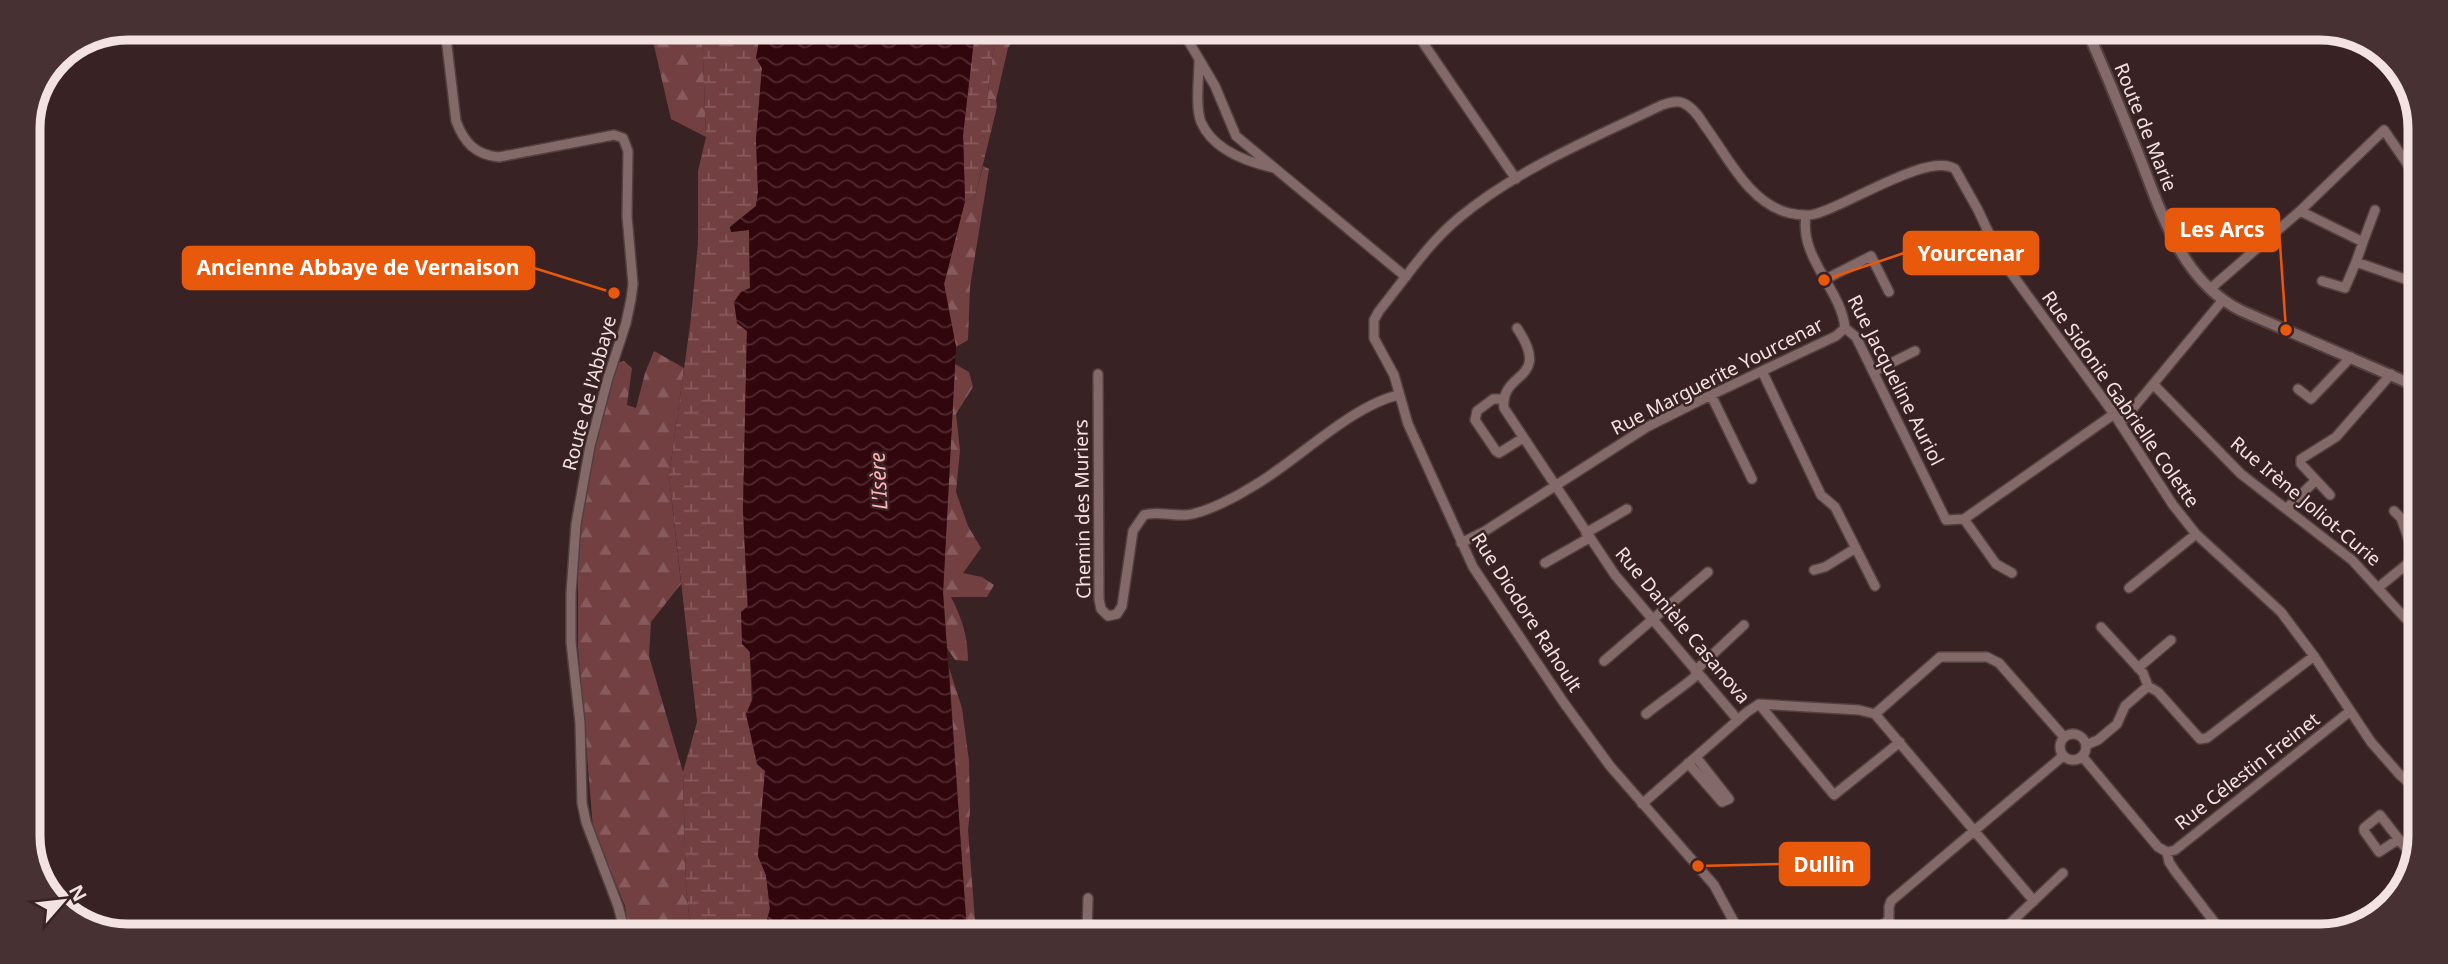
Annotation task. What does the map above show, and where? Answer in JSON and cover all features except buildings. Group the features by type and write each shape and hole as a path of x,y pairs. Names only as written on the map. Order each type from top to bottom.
{"street":[{"name":"Route de l'Abbaye","path":"446,40 456,121 460,134 473,149 484,155 499,157 614,135 623,138 628,150 627,216 633,284 626,323 590,446 576,524 571,593 571,642 580,723 582,803 586,822 623,924"},
{"path":"1187,40 1215,86 1236,136 1406,277 1429,247 1460,217 1516,179 1662,105 1683,103 1699,117 1752,191 1773,207 1806,215"},
{"path":"1422,40 1516,179"},
{"name":"Route de Marie","path":"2091,40 2172,238 2210,289 2222,301 2242,312 2408,380"},
{"path":"1199,59 1198,95 1201,122 1222,148 1253,163 1278,169"},
{"path":"2210,289 2300,211 2384,130 2408,165"},
{"name":"Rue Sidonie Gabrielle Colette","path":"1806,215 1829,210 1885,181 1936,166 1950,166 1960,177 2010,273 2117,418 2174,505 2196,534 2281,612 2377,750 2408,781"},
{"path":"2300,211 2363,242"},
{"path":"2322,281 2345,288 2375,211"},
{"name":"Rue Jacqueline Auriol","path":"1806,215 1810,250 1842,312 1845,328 1856,337 1947,520 1964,519"},
{"path":"1824,280 1871,256 1889,292"},
{"path":"2356,262 2408,280"},
{"name":"Rue Diodore Rahoult","path":"1406,277 1374,320 1374,338 1394,374 1408,424 1473,567 1564,703 1642,804 1714,885 1735,924"},
{"path":"2012,573 1996,564 1964,519 2117,418 2125,418 2222,301"},
{"path":"1517,328 1531,353 1525,371 1507,390 1503,399 1493,399 1477,411 1475,420 1499,453 1523,438"},
{"name":"Rue Marguerite Yourcenar","path":"1461,543 1629,438 1711,394 1836,336 1845,328"},
{"path":"1873,372 1915,351"},
{"path":"2298,389 2311,399 2351,357"},
{"path":"1762,371 1821,495 1835,507 1875,586"},
{"name":"Chemin des Muriers","path":"1098,374 1099,599 1101,609 1108,615 1117,614 1122,606 1133,531 1144,515 1191,514 1211,507 1255,485 1362,411 1385,398 1399,395"},
{"path":"2330,495 2301,464 2301,459 2336,437 2392,374"},
{"name":"Rue Irène Joliot-Curie","path":"2153,384 2241,474 2352,560 2405,618"},
{"path":"1711,394 1752,479"},
{"name":"Rue Danièle Casanova","path":"1503,399 1504,408 1523,438 1615,575 1738,720 1759,705 1859,710 1875,714"},
{"path":"2286,509 2315,481"},
{"path":"1545,563 1626,509"},
{"path":"2394,511 2401,518 2408,536"},
{"path":"2129,588 2196,534"},
{"path":"1814,570 1856,548"},
{"path":"2379,587 2408,563"},
{"path":"1604,661 1708,572"},
{"path":"1646,714 1671,693 1679,691 1744,625"},
{"path":"2101,628 2138,668 2148,687 2158,692 2200,739 2207,738 2314,656"},
{"path":"2138,668 2171,640"},
{"path":"2034,901 1875,714 1940,657 1987,657 1999,663 2064,737"},
{"path":"2086,744 2098,740 2117,724 2125,706 2148,687"},
{"path":"1759,705 1834,795 1900,743"},
{"name":"Rue Célestin Freinet","path":"2082,756 2158,847 2167,852 2175,849 2349,712"},
{"path":"1642,804 1738,720"},
{"path":"2077,734 2086,744 2082,756 2075,760 2063,756 2059,746 2064,737 2077,734"},
{"path":"1886,922 1891,901 2063,756"},
{"path":"1692,760 1730,797 1725,802 1692,760"},
{"path":"2399,839 2406,849"},
{"path":"2167,852 2175,871 2216,924"},
{"path":"2010,924 2063,873"},
{"path":"1087,924 1088,898"}],"green space":[{"path":"653,40 702,40 706,137 671,119"},
{"path":"702,40 759,40 756,58 762,68 756,139 756,206 730,227 732,232 749,230 750,288 737,323 747,331 743,510 752,704 765,771 758,856 766,875 770,909 767,924 690,924 686,888 683,772 697,722 669,476 691,318 698,243 698,171 706,137"},
{"path":"974,40 995,40 987,99 996,100 997,107 975,197 965,201 963,135"},
{"path":"995,40 1013,40 1008,48 996,100 987,99"},
{"path":"983,166 989,169 970,287 968,340 956,347 944,284 965,201 975,197"},
{"path":"654,351 684,368 669,476 681,584 651,622 649,656 683,772 686,888 690,924 628,924 625,906 593,828 578,647 578,527 608,378 614,364 624,361 632,368 627,405 636,408"},
{"path":"955,364 969,372 973,387 956,414 960,450 956,492 968,526 981,548 963,573 982,577 994,585 987,597 951,597 964,628 968,661 955,660 947,648 943,593"},
{"path":"949,668 962,708 969,761 968,830 975,924 966,924"}],"water":[{"name":"L'Isère","path":"759,40 974,40 963,135 965,201 944,284 956,347 943,593 966,924 766,923 770,909 766,875 758,856 765,771 757,764 746,714 753,698 750,652 742,644 741,612 748,606 743,510 747,331 737,323 734,302 741,292 750,288 749,230 731,232 730,227 756,206 756,139 762,68 756,58"}],"place":[{"name":"Yourcenar","path":"1824,280"},
{"name":"Ancienne Abbaye de Vernaison","path":"614,293"},
{"name":"Les Arcs","path":"2286,330"},
{"name":"Dullin","path":"1698,866"}]}
